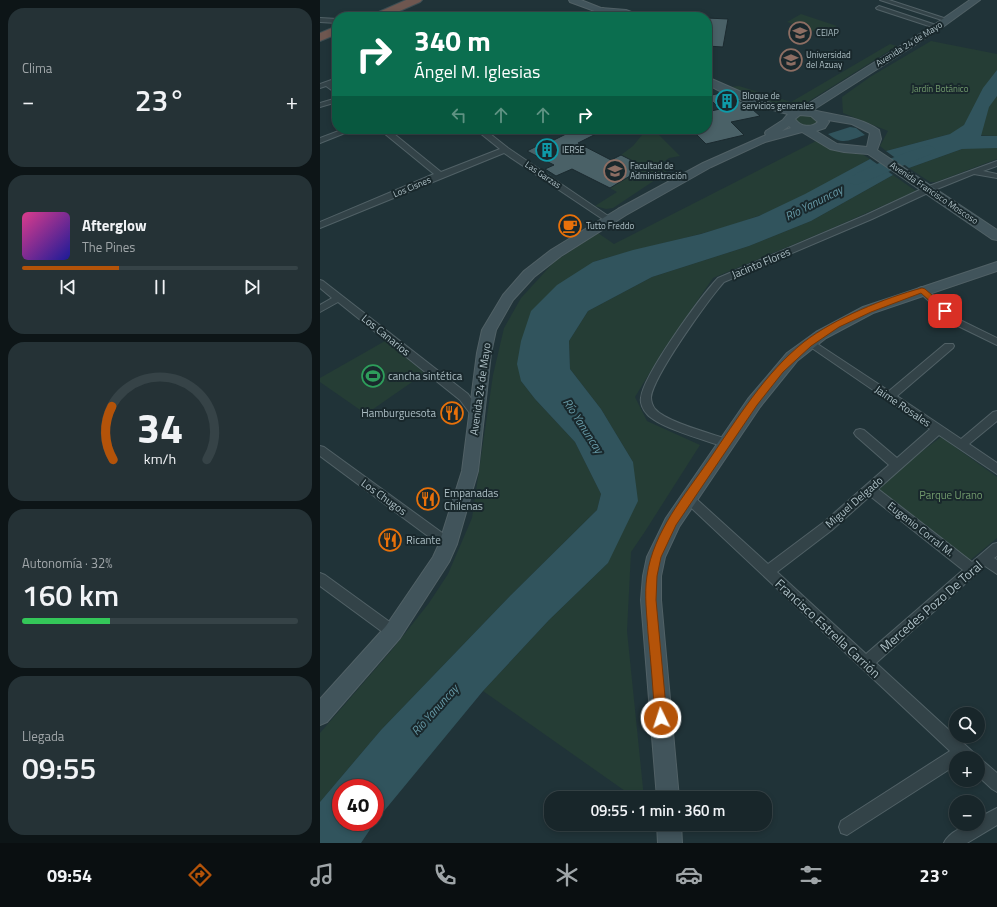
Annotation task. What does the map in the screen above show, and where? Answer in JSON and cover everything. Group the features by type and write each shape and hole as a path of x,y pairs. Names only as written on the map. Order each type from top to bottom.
{"highway":[{"path":"376,12 404,0"},
{"path":"387,12 416,0"},
{"path":"320,44 330,31"}],"main road":[{"path":"573,0 603,10 625,12"},
{"name":"Avenida 24 de Mayo","path":"761,140 792,114 841,86 937,27 976,0"},
{"path":"712,83 792,114 810,112 820,115 847,118 866,125 875,132 875,139 871,151"},
{"name":"Avenida 24 de Mayo","path":"320,715 393,632 440,562 448,544 470,472 479,387 489,330 508,298 529,274 556,253 610,220 707,166 761,140 804,129 817,128 822,125 824,122 820,115 832,96 841,86"},
{"name":"Avenida Francisco Moscoso","path":"792,114 794,125 804,129 834,147 871,151 997,236"},
{"path":"667,791 651,600 652,576 656,557 664,537 688,498 754,403 780,370 792,357 810,342 836,325 857,315 922,290 997,266"},
{"path":"669,831 670,843"}],"street":[{"path":"883,0 947,20"},
{"path":"879,8 937,27"},
{"path":"596,12 603,10"},
{"path":"320,20 330,31"},
{"path":"320,105 332,101"},
{"path":"320,140 337,134"},
{"path":"389,134 440,175"},
{"name":"Las Garzas","path":"485,134 505,150 610,220"},
{"name":"Los Cisnes","path":"320,225 440,175 505,150"},
{"name":"Jacinto Flores","path":"726,443 667,422 651,412 646,403 646,396 655,376 709,293 722,280 733,274 869,217 929,189 997,163"},
{"path":"974,171 997,176"},
{"name":"Los Canarios","path":"320,283 464,397 476,413"},
{"path":"922,290 957,322 997,342"},
{"path":"320,309 339,298"},
{"name":"Jaime Rosales","path":"810,342 997,469"},
{"path":"890,396 949,346"},
{"name":"Los Canarios","path":"451,387 460,391 468,392 479,387"},
{"path":"961,444 997,416"},
{"name":"Miguel Delgado","path":"768,572 828,526 938,429"},
{"path":"860,433 897,465"},
{"name":"Los Chugos","path":"320,450 448,544"},
{"name":"Eugenio Corral M.","path":"870,489 972,570"},
{"name":"Francisco Estrella Carrión","path":"688,498 962,751"},
{"name":"Mercedes Pozo De Toral","path":"866,663 997,548"},
{"path":"985,558 997,568"},
{"path":"320,579 393,632"},
{"path":"847,827 949,765"},
{"path":"985,773 997,784"},
{"path":"952,843 997,816"}],"green space":[{"path":"801,14 837,26 822,34 787,22"},
{"name":"Jardín Botánico","path":"931,41 997,54 997,136 950,134 886,151 880,146 888,131 843,113 842,97 870,77"},
{"path":"890,44 897,46 798,108 784,108 730,87 739,86 791,102"},
{"path":"800,115 811,115 818,122 806,126 795,119"},
{"path":"643,134 658,134 680,156 669,158 659,165 667,172 613,208 606,209 595,206 617,192 610,188 645,167 621,155 633,146"},
{"path":"816,141 839,152 862,154 870,159 801,197 758,216 697,235 593,262 521,381 535,399 575,442 601,494 597,510 511,595 381,730 339,779 332,779 332,788 320,802 320,733 391,651 429,603 448,574 472,518 493,375 504,328 521,298 554,262 598,233 614,244"},
{"path":"984,147 997,148 997,159 936,182 930,182 909,168 962,149"},
{"path":"893,175 916,191 713,278 664,349 635,397 647,421 700,445 631,552 627,631 643,791 625,791 483,691 549,620 608,563 633,462 601,409 570,369 569,341 588,311 652,277 749,246 811,221"},
{"name":"cancha sintética","path":"385,341 425,373 366,414 320,382 320,378"},
{"name":"Parque Urano","path":"941,437 997,477 997,538 968,562 875,487"}],"water":[{"path":"997,70 997,96 989,107 981,136 997,136 997,148 962,149 909,168 886,151 950,134 964,125 983,88"},
{"path":"850,127 856,128 865,135 842,141 833,138 828,134"},
{"path":"870,159 893,175 811,221 749,246 652,277 588,311 569,341 570,369 601,409 633,462 638,501 608,563 549,620 483,691 384,811 384,779 339,779 381,730 511,595 597,510 601,494 575,442 535,399 521,381 517,364 521,341 531,311 557,285 593,262 633,250 701,234 759,216 805,194"},
{"path":"332,788 332,831 369,831 361,843 320,843 320,802"}],"building":[{"path":"712,18 728,19 723,47 712,46"},
{"path":"721,93 745,103 760,116 731,122 744,135 706,144 696,134 712,134 712,111 720,109 712,101 712,95"},
{"path":"566,134 596,134 578,143 611,160 621,155 645,167 610,188 572,169 556,176 545,169 554,165 527,151 549,140 552,141"}],"waterway":[{"name":"Río Yanuncay","path":"856,180 928,150"}],"place":[{"name":"CEIAP","path":"800,33"},
{"name":"Universidad del Azuay","path":"791,60"},
{"name":"Bloque de servicios generales","path":"727,101"},
{"name":"IERSE","path":"547,150"},
{"name":"Facultad de Administración","path":"615,171"},
{"name":"Tutto Freddo","path":"570,226"},
{"name":"cancha sintética","path":"373,376"},
{"name":"Hamburguesota","path":"452,413"},
{"name":"Empanadas Chilenas","path":"428,499"},
{"name":"Ricante","path":"390,540"}],"route":[{"path":"661,718 660,691 651,600 652,576 656,557 664,537 672,523 726,443 754,403 792,357 836,325 885,303 922,290 945,311"}]}
